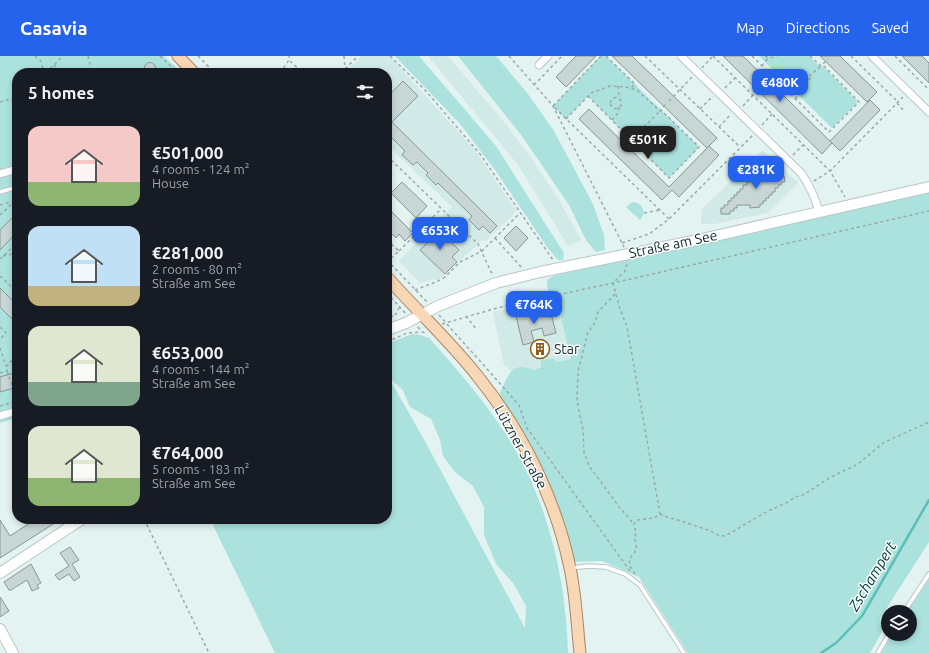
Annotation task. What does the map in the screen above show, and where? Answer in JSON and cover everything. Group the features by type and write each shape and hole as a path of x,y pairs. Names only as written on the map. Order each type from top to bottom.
{"main road":[{"path":"178,56 189,68"},
{"name":"Straße am See","path":"392,328 406,323 456,298 496,283 529,274 693,241 929,187"},
{"name":"Lützner Straße","path":"392,282 479,378 518,435 539,474 555,516 570,568 580,653"},
{"path":"0,573 74,524"},
{"path":"0,629 13,653"}],"street":[{"path":"539,65 548,56"},
{"path":"681,56 757,130 809,184 816,197 818,212"},
{"path":"872,56 929,112"},
{"path":"0,174 12,170"},
{"path":"0,416 12,412"}],"lane":[{"path":"0,192 12,188"},
{"path":"570,568 588,566 606,567 625,574 640,585 684,653"},
{"path":"909,605 929,574"},
{"path":"878,653 885,641"}],"path":[{"path":"35,56 40,61 43,68"},
{"path":"51,68 63,56"},
{"path":"88,56 90,68"},
{"path":"160,56 173,68"},
{"path":"198,56 210,68"},
{"path":"283,68 289,60 289,56"},
{"path":"344,56 345,68"},
{"path":"347,68 358,56"},
{"path":"390,56 425,90 480,154 559,268"},
{"path":"509,56 553,106 669,219"},
{"path":"534,85 562,56"},
{"path":"553,106 601,56"},
{"path":"606,56 635,84 631,88"},
{"path":"646,56 740,148"},
{"path":"752,56 829,132 859,102 810,56"},
{"path":"762,66 768,58 777,56"},
{"path":"851,56 905,112"},
{"path":"895,56 929,90"},
{"path":"714,57 830,171 849,205"},
{"path":"795,99 804,89 806,81 812,77 810,75 828,58"},
{"path":"289,60 298,68"},
{"path":"54,65 57,68"},
{"path":"700,109 735,78"},
{"path":"566,119 588,96 602,88 618,86 631,88 644,95 699,147 669,178 588,96"},
{"path":"612,120 618,113 621,102 619,98 618,86"},
{"path":"669,101 680,90"},
{"path":"809,184 830,171 908,91"},
{"path":"719,127 753,95"},
{"path":"619,98 614,97 611,102 613,107 619,107"},
{"path":"0,102 12,98"},
{"path":"631,140 666,104"},
{"path":"553,106 622,243 649,234 669,219 772,114"},
{"path":"788,161 803,144"},
{"path":"392,161 478,244 496,283"},
{"path":"0,205 12,201"},
{"path":"0,215 12,204"},
{"path":"392,257 442,209"},
{"path":"644,213 660,210"},
{"path":"640,585 527,428 519,405 446,322 497,308 929,211"},
{"path":"415,290 438,281 445,277 460,262 482,252 520,213"},
{"path":"495,238 529,274"},
{"path":"392,245 399,251"},
{"path":"0,259 12,248"},
{"path":"3,256 12,254"},
{"path":"613,283 625,271 627,254"},
{"path":"392,265 420,294"},
{"path":"0,276 12,287"},
{"path":"613,283 627,327 660,514 666,518 685,522 692,526 710,531 718,536 725,536 768,511 803,495 831,477 858,464 883,443 929,422"},
{"path":"616,294 598,312 595,323 588,332 578,370 577,401 583,430 584,452 589,466 634,524 636,534 634,537 638,546 636,552 629,559 630,566 640,585"},
{"path":"392,298 399,306 398,312 393,317 392,316"},
{"path":"466,316 477,330"},
{"path":"0,327 6,333 0,339"},
{"path":"392,340 407,333 422,332"},
{"path":"0,348 12,386"},
{"path":"6,366 12,361"},
{"path":"6,366 12,364"},
{"path":"0,373 7,370"},
{"path":"0,406 12,402"},
{"path":"634,524 637,520 654,518 660,514"},
{"path":"146,524 209,653"}],"shaded area":[{"path":"0,56 164,56 177,68 12,68 12,419 0,423"},
{"path":"361,56 388,56 392,59 474,149 516,210 514,214 486,241 483,240 438,280 430,280 420,283 399,261 452,207 392,150 392,68 350,68"},
{"path":"395,56 419,56 496,146 564,253 563,260 558,260 547,247 498,174 461,125"},
{"path":"428,56 448,56 499,116 530,156 561,203 581,240 568,246 518,165"},
{"path":"458,56 496,56 528,94 554,131 593,204 604,235 605,250 596,252 586,240 569,205 522,136"},
{"path":"601,56 606,56 699,147 669,178 588,96 566,119 553,106"},
{"path":"759,56 809,56 821,68 823,66 857,101 857,103 832,128"},
{"path":"763,150 798,183 768,213 715,224 701,224 701,210"},
{"path":"929,191 929,542 889,605 881,605 881,617 879,620 881,621 881,634 870,653 688,653 639,577 602,561 572,562 521,434 499,395 511,372 515,369 526,367 534,370 541,367 541,360 554,358 556,362 571,359 555,292 548,293 547,280 553,276"},
{"path":"635,202 642,207 643,210 643,215 640,220 626,207"},
{"path":"556,297 571,359 516,374 504,365 493,312"},
{"path":"412,334 429,338 488,408 520,458 532,484 552,538 563,596 568,653 275,653 212,524 392,524 392,383 426,443 525,628 526,606 513,583 496,564 484,535 484,507 473,486 455,472 443,456 440,440 431,419 410,407 402,389 392,381 392,342"},
{"path":"929,579 929,653 881,653 889,641 917,641 917,605 912,605"}],"building":[{"path":"576,56 596,56 566,87 556,77"},
{"path":"612,56 632,56 717,138 707,148"},
{"path":"723,56 743,56 832,143 822,154"},
{"path":"820,56 840,56 877,92 867,102"},
{"path":"902,56 922,56 929,63 929,83"},
{"path":"148,63 152,63 155,68 145,68 146,64"},
{"path":"403,81 418,96 392,122 392,92"},
{"path":"870,100 880,110 840,151 830,141"},
{"path":"589,109 669,187 709,146 719,155 679,197 672,190 662,200 579,119"},
{"path":"392,122 497,226 490,233 483,226 479,230 469,220 472,216 438,183 436,185 426,175 428,173 417,162 413,165 402,155 405,151 392,138"},
{"path":"765,163 771,163 771,166 774,166 774,173 781,173 781,176 784,176 785,182 778,185 778,188 775,188 775,192 772,192 772,195 769,195 769,198 766,198 766,201 763,201 763,204 760,204 760,207 750,208 750,205 737,205 737,208 734,208 734,211 730,211 730,214 721,214 721,208 724,208 724,205 728,205 728,201 731,201 731,198 734,198 734,195 737,195 737,192 740,192 740,189 743,189 743,185 747,185 747,182 750,182 750,179 753,179 753,176 756,176 756,173 759,173 759,169 762,169 762,166 765,166"},
{"path":"402,182 427,206 416,218 392,194 392,192"},
{"path":"392,212 413,233 405,241 399,234 396,238 392,234"},
{"path":"12,218 12,237 0,250 0,230"},
{"path":"435,226 459,250 452,257 457,262 445,274 420,250 432,238 428,234"},
{"path":"516,226 528,238 516,251 504,238"},
{"path":"0,288 12,300 12,319 0,307"},
{"path":"525,309 527,316 550,310 556,333 544,336 542,328 531,331 534,342 523,345 515,312"},
{"name":"Star","path":"545,343 547,351 535,355 533,346"},
{"path":"12,373 12,388 0,392 0,377"},
{"path":"0,520 10,536 28,524 53,524 0,558"},
{"path":"70,547 79,560 72,564 80,577 74,581 69,574 59,580 55,575 69,566 60,553"},
{"path":"31,564 41,583 37,585 39,588 32,591 27,580 9,590 4,582"},
{"path":"0,597 9,611 0,617"}],"waterway":[{"name":"Zschampert","path":"821,653 836,643 862,616 929,500"}],"place":[{"name":"Star","path":"540,349"}]}
